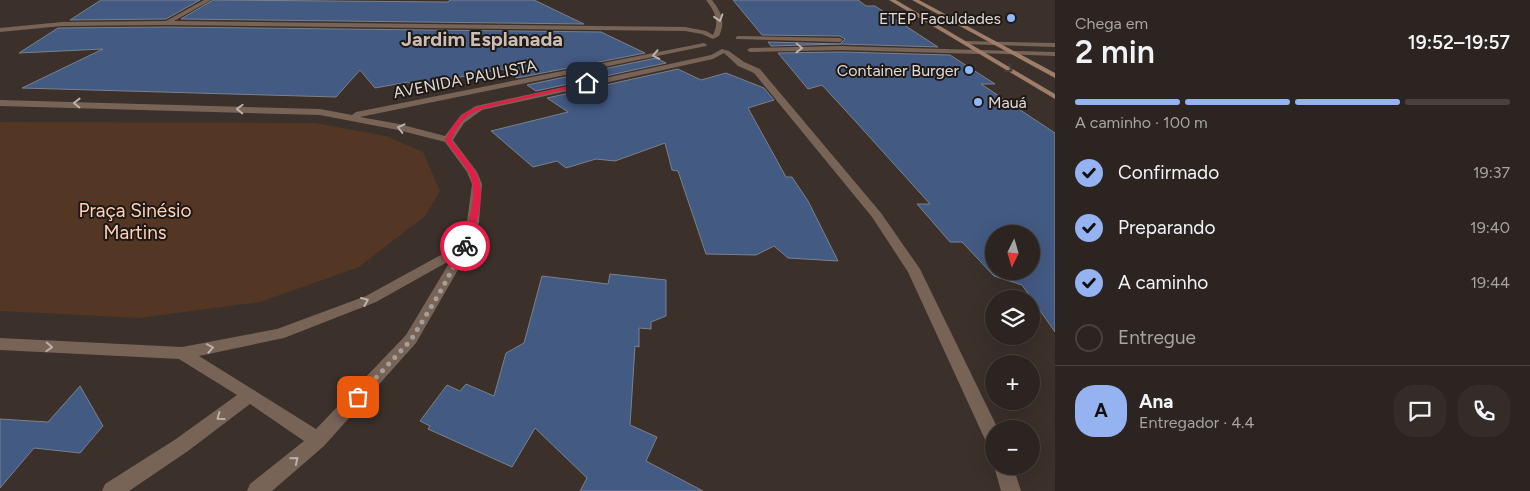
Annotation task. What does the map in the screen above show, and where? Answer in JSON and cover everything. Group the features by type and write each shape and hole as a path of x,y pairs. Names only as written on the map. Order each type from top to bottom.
{"main road":[{"path":"892,0 1055,97"},
{"path":"915,0 1055,76"}],"street":[{"path":"166,23 208,0"},
{"path":"709,0 721,19 724,37"},
{"path":"0,30 89,23 665,29 693,30 752,44 753,48 748,50"},
{"path":"665,29 725,51 741,64 756,64"},
{"path":"724,37 849,40"},
{"name":"AVENIDA PAULISTA","path":"349,116 724,37"},
{"path":"944,42 1055,44"},
{"path":"725,51 841,48 1055,54"},
{"path":"748,50 756,64 877,215 915,272 985,421"},
{"name":"AVENIDA PAULISTA","path":"448,140 459,120 467,113 479,108 536,94 713,57 725,51"},
{"path":"0,103 276,110 320,112 349,116 448,140 472,172 477,184 473,222 465,247 411,340 318,440 257,491"},
{"path":"0,344 182,354 279,334 370,299 465,247"},
{"path":"182,354 250,395 318,440"},
{"path":"112,491 182,445 250,395"},
{"path":"1006,475 1011,491"}],"green space":[{"name":"Praça Sinésio Martins","path":"0,122 315,123 386,136 423,152 440,191 425,216 359,267 260,302 139,318 0,311"}],"building":[{"path":"101,0 200,0 166,19 70,20"},
{"path":"213,0 448,2 450,0 534,0 584,24 181,19"},
{"path":"733,0 858,0 866,6 875,6 938,47 841,44 771,46 768,42 840,44 845,39 840,36 762,35"},
{"path":"166,27 601,32 645,53 517,78 502,69 413,86 408,82 375,88 360,70 336,97 22,88 103,49 19,53 58,28"},
{"path":"841,52 950,55 995,84 981,84 1055,133 1055,332 1040,311 1040,290 1026,290 1022,285 1006,280 1040,280 1040,225 985,225 985,266 962,242 950,242 917,204 930,204 822,85 808,89 778,53"},
{"path":"656,58 666,63 536,91 527,85"},
{"path":"678,69 701,80 726,73 764,88 774,100 748,108 786,177 792,177 808,201 838,261 788,258 774,246 756,255 706,254 678,171 672,170 665,143 615,161 596,159 566,168 557,161 533,167 491,131 568,112 547,98"},
{"path":"610,274 666,280 666,316 651,322 651,329 639,328 639,347 635,346 630,425 657,437 646,461 703,491 580,491 587,478 535,428 512,467 428,429 430,426 420,421 447,385 460,391 466,384 494,396 506,353 524,343 542,276 608,284"},
{"path":"80,386 103,426 80,453 34,448 0,488 0,419 48,422"}],"way so far":[{"path":"358,397 411,340 465,246"}],"place":[{"name":"ETEP Faculdades","path":"1011,18"},
{"name":"Container Burger","path":"969,70"},
{"name":"Mauá","path":"978,102"}],"district":[{"name":"Jardim Esplanada","path":"482,39"}],"route":[{"path":"465,246 473,222 477,184 472,172 448,140 459,120 467,113 479,108 587,83"}]}
